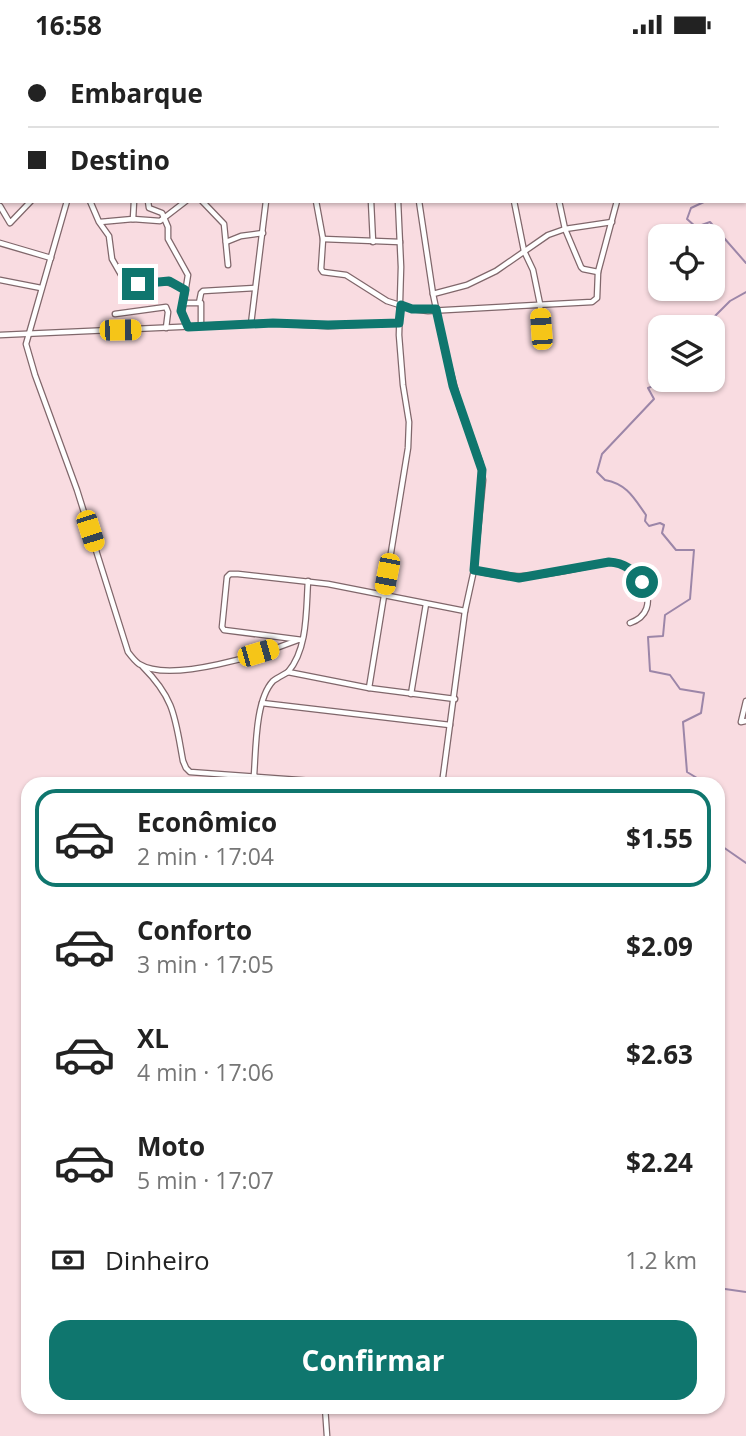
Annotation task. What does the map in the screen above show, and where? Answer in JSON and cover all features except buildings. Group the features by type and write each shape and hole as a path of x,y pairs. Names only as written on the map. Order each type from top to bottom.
{"street":[{"path":"0,206 10,223 29,203"},
{"path":"66,203 28,333 26,349 77,490 127,651 160,685 171,703 186,768 190,772 276,777"},
{"path":"91,203 109,236 111,259 124,280 138,284 169,281 185,290"},
{"path":"134,203 134,219"},
{"path":"148,203 149,208 162,212 168,239 188,275 181,311 188,327"},
{"path":"99,222 165,219 184,203"},
{"path":"204,203 221,220 228,265"},
{"path":"251,324 266,203"},
{"path":"316,203 323,239 323,272 346,275 387,301 412,309 592,302 597,298 598,272 617,203"},
{"path":"371,203 373,242"},
{"path":"369,688 408,448 409,422 403,385 399,323 401,305 398,203"},
{"path":"419,203 433,294 453,386 482,470 474,570 465,611 443,777"},
{"path":"514,203 524,251 533,270 540,305 541,329"},
{"path":"559,203 565,229 583,269 598,272"},
{"path":"433,294 467,285 486,276 511,262 541,239 565,229 612,222"},
{"path":"226,242 262,233"},
{"path":"323,239 400,242"},
{"path":"0,243 51,258"},
{"path":"0,280 41,288"},
{"path":"201,326 203,291 255,288"},
{"path":"183,303 201,302"},
{"path":"115,314 166,307 166,328"},
{"path":"0,335 251,324 399,323"},
{"path":"474,570 519,578 619,562 633,569 642,582 647,598 647,609 641,619 630,623"},
{"path":"300,640 224,630 222,627 227,577 238,574 308,581 465,611"},
{"path":"254,775 262,703 274,680 288,672 299,656 308,581"},
{"path":"411,694 426,604"},
{"path":"142,666 164,671 201,668 300,640"},
{"path":"288,672 369,688 455,699"},
{"path":"746,701 741,722 746,722"},
{"path":"262,703 450,726"},
{"path":"326,1414 327,1436"}],"waterway":[{"path":"702,203 691,208 687,219 696,227 710,222 746,263"},
{"path":"716,315 730,301 746,292"},
{"path":"650,392 654,399 602,454 597,472 605,480 619,485 629,493 646,515 645,521 649,526 660,523 664,525 662,533 676,550 694,550 690,599 665,615 663,636 648,637 650,671 670,675 680,689 704,693 701,713 683,722 687,772 695,777"},
{"path":"725,848 746,863"},
{"path":"725,1289 746,1292"}],"route":[{"path":"138,284 169,281 185,290 181,311 188,327 273,323 399,323 401,305 428,311 436,309 453,386 482,470 474,570 519,578 619,562 633,569 642,582"}]}
